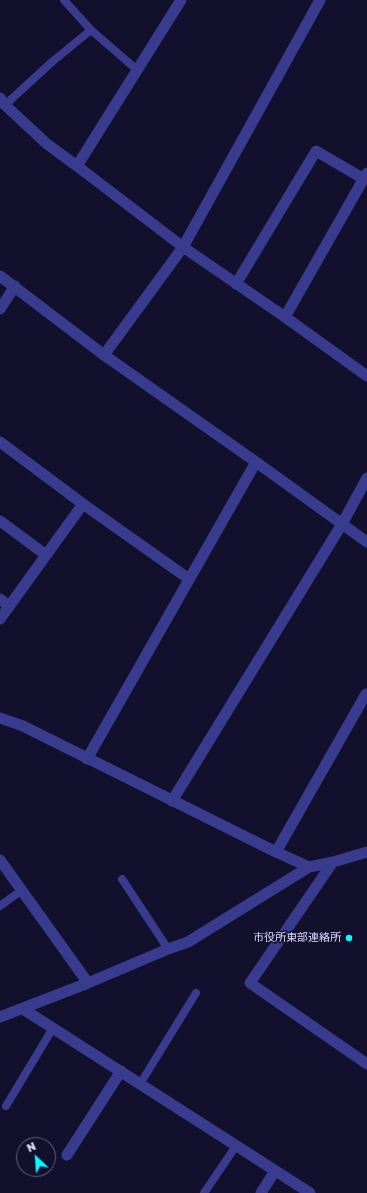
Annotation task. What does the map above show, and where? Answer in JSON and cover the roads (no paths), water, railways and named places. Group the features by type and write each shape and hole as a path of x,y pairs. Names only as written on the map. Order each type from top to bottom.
{"street":[{"path":"104,355 183,247 320,0"},
{"path":"77,166 176,2"},
{"path":"2,104 47,144 183,247 285,317 367,376"},
{"path":"236,284 316,151 365,176 285,317"},
{"path":"0,276 104,355 367,542"},
{"path":"0,310 15,286"},
{"path":"0,442 83,504 189,579"},
{"path":"87,759 256,462"},
{"path":"172,801 342,524 367,478"},
{"path":"0,619 83,504"},
{"path":"0,521 46,556"},
{"path":"0,599 9,606"},
{"path":"276,852 366,694 367,695"},
{"path":"0,718 23,726 172,801 309,867"},
{"path":"0,1017 188,942 309,867 367,852"},
{"path":"0,860 88,983"},
{"path":"333,862 250,984 367,1064"},
{"path":"23,1009 310,1193"},
{"path":"68,1155 121,1071"},
{"path":"261,1193 276,1171"}],"lane":[{"path":"64,0 91,30 136,69"},
{"path":"2,104 91,30"},
{"path":"122,879 168,949"},
{"path":"0,906 22,890"},
{"path":"140,1084 196,993"},
{"path":"6,1106 53,1028"},
{"path":"204,1193 236,1146"}],"place":[{"name":"市役所東部連絡所","path":"349,938"}]}
